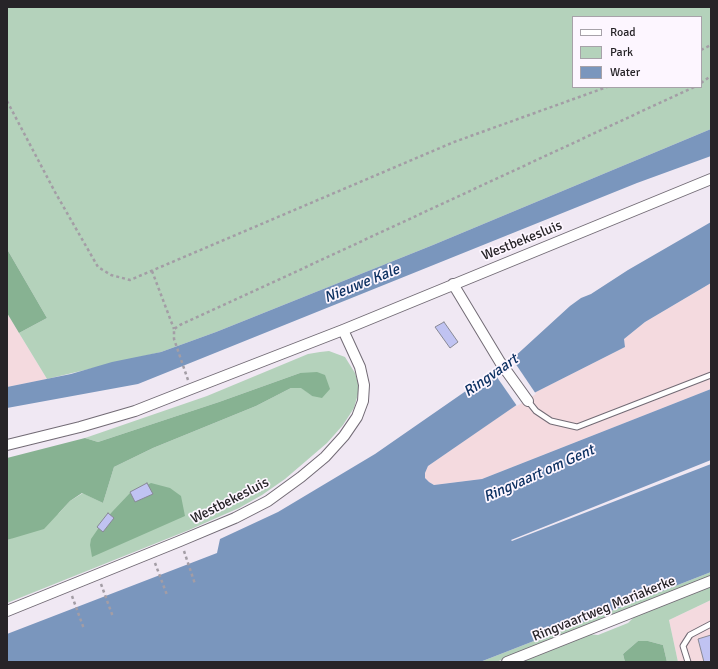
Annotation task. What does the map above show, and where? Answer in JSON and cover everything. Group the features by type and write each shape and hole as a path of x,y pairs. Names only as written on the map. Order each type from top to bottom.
{"street":[{"name":"Westbekesluis","path":"7,446 80,428 135,411 343,330 711,179"},
{"path":"453,284 500,362 528,401"},
{"name":"Westbekesluis","path":"7,611 180,542 235,518 268,501 325,457 344,436 357,417 363,401 364,385 360,367 343,330"},
{"name":"Ringvaartweg Mariakerke","path":"506,662 711,581"}],"lane":[{"path":"528,401 536,411 551,421 577,427 711,374"},
{"path":"688,662 683,646 690,635 711,624"}],"path":[{"path":"702,50 711,45"},
{"path":"702,82 711,76"},
{"path":"7,100 55,192 98,266 111,275 130,280 454,142 604,88"},
{"path":"174,329 180,324 692,88"},
{"path":"152,271 174,329 174,339 185,371"},
{"path":"183,551 195,584"},
{"path":"155,562 167,595"},
{"path":"101,584 113,617"},
{"path":"72,596 84,629"}],"shaded area":[{"path":"711,283 711,389 482,479 434,485 425,478 425,473 428,466 491,422 534,393 625,347 624,339 645,322"},
{"path":"7,313 19,333 47,379 7,387"},
{"path":"711,600 711,662 678,662 669,620"}],"green space":[{"path":"7,7 711,7 711,129 433,245 216,332 161,352 47,379 19,333 47,318 7,249"},
{"path":"7,249 47,318 19,333 7,313"},
{"path":"329,351 345,357 355,373 358,383 358,394 354,408 343,425 327,443 285,479 262,495 239,508 189,530 7,603 7,540 59,513 70,501 83,493 103,503 114,467 153,448 256,406 291,388 302,388 312,396 300,373 219,402 98,442 85,438 207,396 308,354"},
{"path":"317,372 325,375 330,389 322,398 312,396 301,388 291,388 256,406 153,448 114,467 103,503 82,493 70,501 44,529 7,540 7,458 85,438 98,442 219,402 300,373"},
{"path":"151,483 170,488 181,496 185,516 92,557 90,545 91,539 100,526 130,493"},
{"path":"711,572 711,577 496,662 480,662"},
{"path":"711,586 711,600 669,620 678,662 667,662 663,645 648,641 638,641 623,654 625,662 521,662 587,634 598,635 628,623 634,617"},
{"path":"638,641 648,641 663,645 667,662 625,662 623,654"}],"water":[{"name":"Nieuwe Kale","path":"711,129 711,156 637,183 138,384 7,408 7,387 71,374 112,362 161,352 216,332 433,245"},
{"path":"711,222 711,283 645,322 624,339 625,347 534,393 428,466 425,473 425,478 434,485 482,479 711,389 711,460 511,540 512,541 711,464 711,572 480,662 7,662 7,634 217,553 220,539 278,512 375,454 512,359 570,306 581,298 591,294 628,270"}],"pier":[{"path":"511,357 536,394 517,406 492,370"}],"building":[{"path":"444,322 458,342 450,348 435,327"},
{"path":"147,483 153,494 135,502 130,492"},
{"path":"108,513 114,518 103,532 97,527"},
{"path":"711,635 711,662 704,662 698,639"}],"water label":[{"name":"Ringvaart","path":"491,376"},
{"name":"Ringvaart om Gent","path":"539,474"}]}
